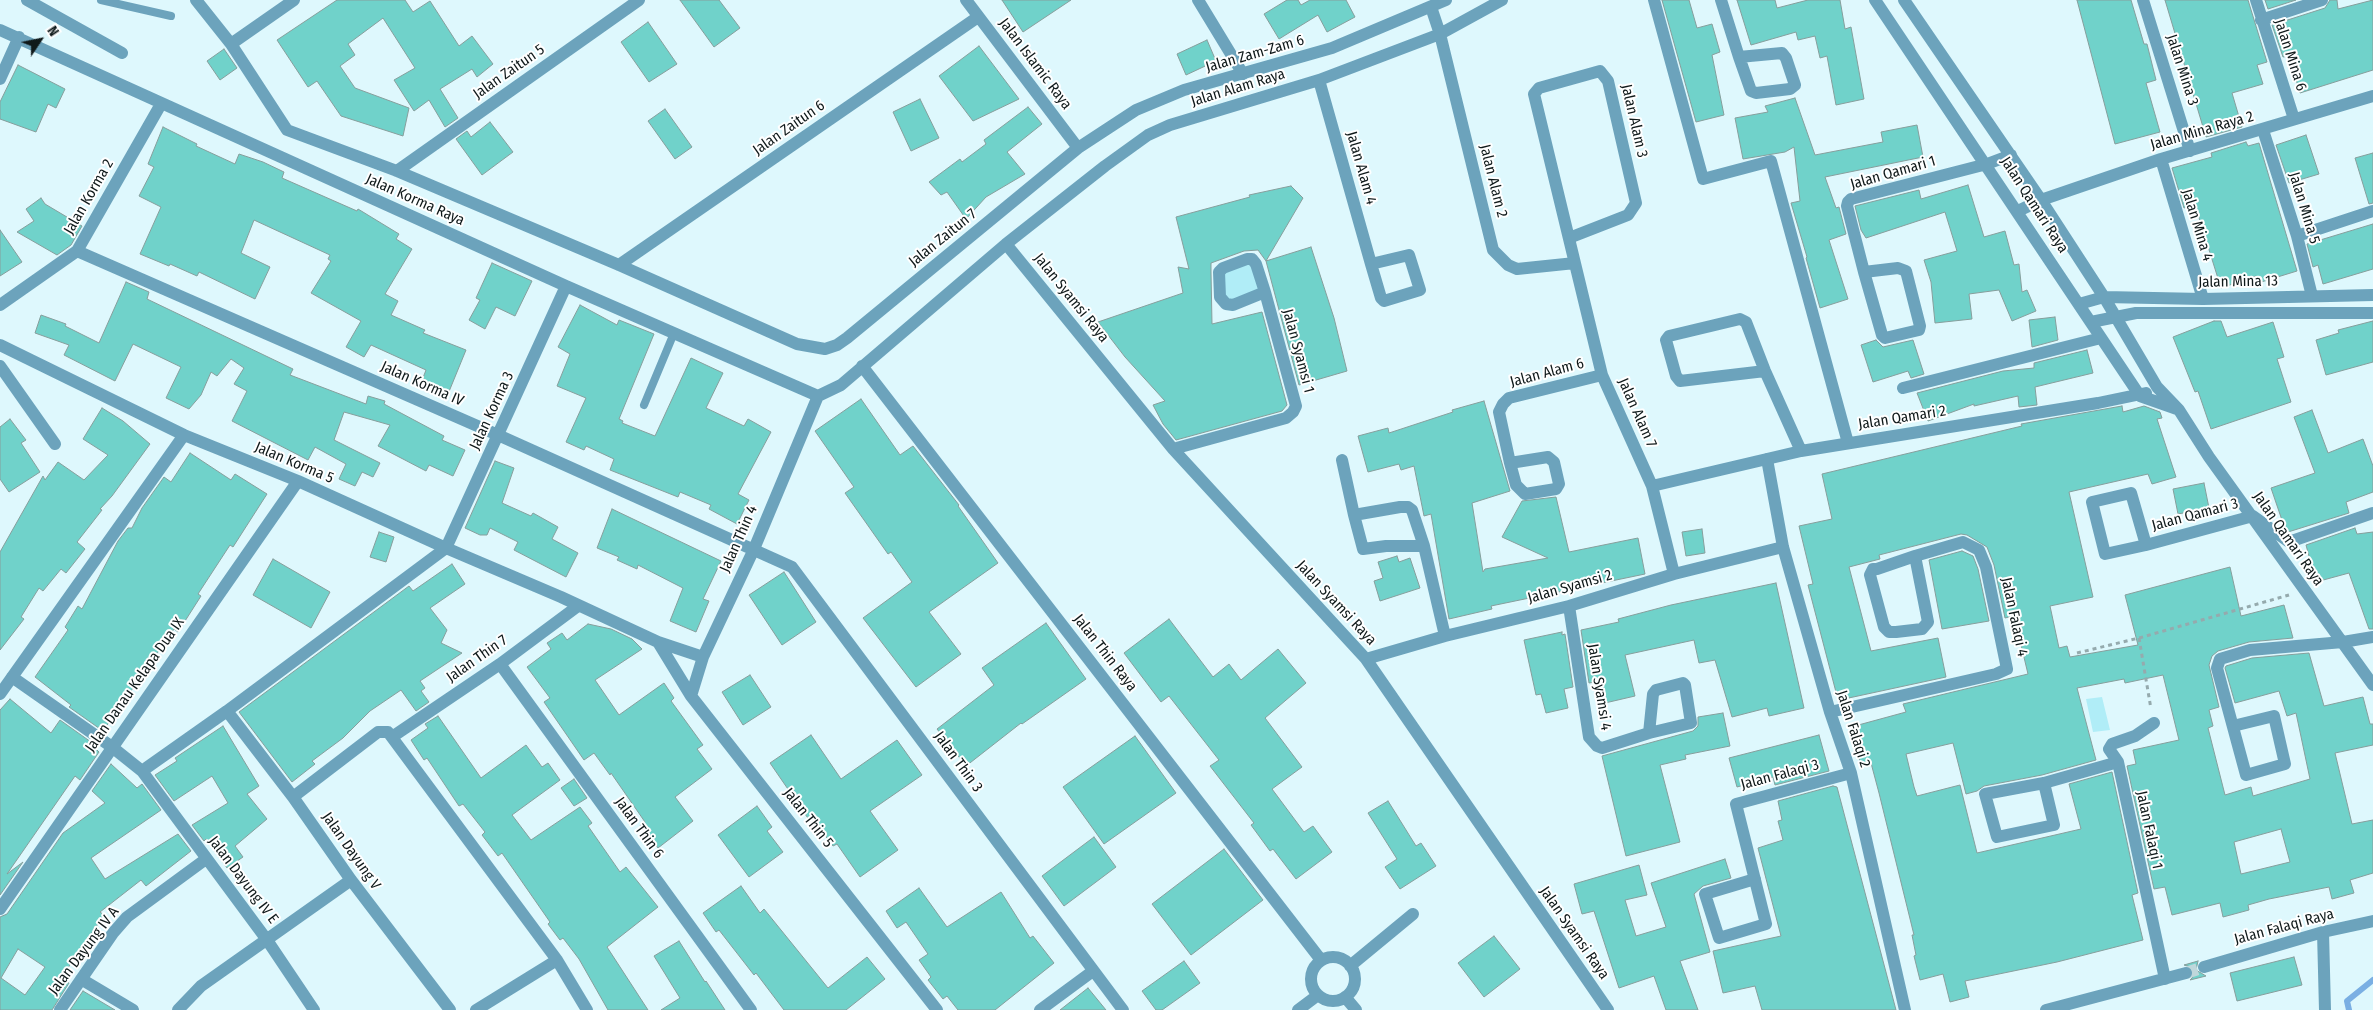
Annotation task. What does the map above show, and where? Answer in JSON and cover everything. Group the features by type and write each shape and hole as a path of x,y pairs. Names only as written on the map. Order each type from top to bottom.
{"street":[{"path":"27,0 122,53"},
{"path":"196,0 230,44 287,130 397,171 619,265"},
{"path":"230,44 294,0"},
{"name":"Jalan Zaitun 5","path":"397,171 639,0"},
{"name":"Jalan Islamic Raya","path":"966,0 1078,148"},
{"path":"1198,0 1243,74"},
{"name":"Jalan Zam-Zam 6","path":"1078,148 1136,110 1184,90 1332,48 1446,0"},
{"name":"Jalan Alam Raya","path":"818,396 832,391 1006,244 1105,166 1148,135 1170,125 1319,80 1440,34 1502,0"},
{"path":"1654,0 1703,179 1770,161 1848,443"},
{"path":"1721,0 1739,57 1751,91 1754,93 1790,89 1794,85 1786,58 1782,53 1739,57"},
{"name":"Jalan Qamari Raya","path":"1875,0 1987,164 2140,396"},
{"name":"Jalan Qamari Raya","path":"1904,0 2041,200 2104,297 2157,387 2179,410 2304,591 2373,685"},
{"name":"Jalan Mina 3","path":"2143,0 2190,151"},
{"name":"Jalan Mina 6","path":"2256,0 2294,119"},
{"path":"2261,20 2322,0"},
{"name":"Jalan Alam 2","path":"1431,7 1440,34 1493,250 1508,265 1517,269 1575,263"},
{"name":"Jalan Zaitun 6","path":"619,265 978,17"},
{"name":"Jalan Korma Raya","path":"0,30 566,286 818,396"},
{"path":"0,80 19,37"},
{"name":"Jalan Alam 3","path":"1569,238 1628,215 1636,203 1608,81 1600,70 1539,88 1534,94 1575,263"},
{"name":"Jalan Alam 4","path":"1319,80 1371,264"},
{"name":"Jalan Mina Raya 2","path":"2018,211 2041,200 2161,159 2373,96"},
{"name":"Jalan Korma 2","path":"0,305 77,251 161,104"},
{"name":"Jalan Mina 5","path":"2263,130 2297,236 2312,296"},
{"name":"Jalan Zaitun 7","path":"619,265 797,344 825,350 847,338 1078,148"},
{"name":"Jalan Qamari 1","path":"1864,272 1898,268 1906,271 1919,330 1883,337 1864,272 1847,206 1851,199 1987,164 2010,155"},
{"name":"Jalan Mina 4","path":"2161,159 2203,299"},
{"path":"2297,236 2373,211"},
{"name":"Jalan Syamsi Raya","path":"1006,244 1173,449 1366,659 1608,1010"},
{"name":"Jalan Korma IV","path":"77,251 754,549"},
{"name":"Jalan Alam 7","path":"1575,263 1602,375 1652,486 1674,574"},
{"name":"Jalan Korma 3","path":"446,548 566,286"},
{"name":"Jalan Syamsi 1","path":"1173,449 1286,418 1293,412 1296,406 1265,292"},
{"name":"Jalan Mina 13","path":"2079,304 2104,297 2203,299 2373,295"},
{"path":"2091,322 2115,316 2146,313 2373,313"},
{"path":"1765,371 1680,381 1677,378 1666,340 1669,336 1743,320 1749,326 1765,371 1801,451"},
{"path":"1903,388 2101,338"},
{"name":"Jalan Korma 5","path":"0,345 184,435 298,481 658,642 703,657"},
{"path":"0,366 55,444"},
{"name":"Jalan Thin Raya","path":"862,366 1322,960"},
{"name":"Jalan Alam 6","path":"1510,463 1499,412 1509,398 1602,375"},
{"name":"Jalan Qamari 2","path":"1652,486 1801,451 2140,396 2157,387"},
{"name":"Jalan Thin 4","path":"691,696 703,657 754,549 818,396"},
{"path":"2140,396 2179,410"},
{"path":"0,694 184,435"},
{"name":"Jalan Falaqi 2","path":"1767,459 1783,547 1830,712 1851,773 1905,1010"},
{"path":"1342,460 1363,549 1386,546 1424,546"},
{"name":"Jalan Danau Kelapa Dua IX","path":"0,908 298,481"},
{"name":"Jalan Qamari 3","path":"2146,544 2131,493 2092,502 2105,554 2146,544 2253,516"},
{"path":"1354,515 1408,507 1416,517 1444,636"},
{"path":"2253,516 2289,542 2373,513"},
{"name":"Jalan Falaqi 4","path":"1830,712 1996,674 2008,669 1990,582 1979,550 1963,542 1915,556 1873,570 1870,575 1884,627 1889,632 1922,629 1928,622 1915,556"},
{"name":"Jalan Syamsi 2","path":"1366,659 1444,636 1569,606 1674,574 1783,547"},
{"path":"142,771 227,711 446,548"},
{"name":"Jalan Thin 3","path":"754,549 792,567 798,573 1123,1010"},
{"name":"Jalan Thin 7","path":"392,737 500,664 578,606"},
{"name":"Jalan Syamsi 4","path":"1569,606 1589,737 1592,742 1602,748 1692,722 1684,684 1656,690 1653,694 1649,733"},
{"path":"2233,726 2274,716 2285,764 2246,775 2217,668 2220,659 2250,650 2343,642 2373,637"},
{"name":"Jalan Thin 5","path":"658,642 691,696 937,1010"},
{"name":"Jalan Thin 6","path":"500,664 751,1010"},
{"name":"Jalan Dayung IV E","path":"12,677 112,747 142,771 267,940 314,1010"},
{"name":"Jalan Dayung V","path":"227,711 293,797 351,880 450,1010"},
{"name":"Jalan Falaqi 1","path":"2154,723 2143,732 2112,744 2109,750 2118,762 2165,979"},
{"path":"293,797 378,732 388,732 557,960 587,1010"},
{"path":"2044,783 2054,824 1997,837 1985,794 2044,783 2118,762"},
{"name":"Jalan Falaqi 3","path":"1755,879 1705,894 1718,938 1766,924 1755,879 1736,804 1851,773"},
{"name":"Jalan Dayung IV A","path":"60,1010 127,917 206,859"},
{"path":"178,1010 201,986 351,880"},
{"path":"1350,966 1413,914"},
{"name":"Jalan Falaqi Raya","path":"2204,967 2323,932 2373,921"},
{"path":"2323,932 2325,1010"},
{"path":"1337,957 1350,966 1354,974 1354,982 1352,990 1345,997 1332,1001 1318,995 1312,984 1313,970 1322,960 1337,957"},
{"path":"476,1010 557,960"},
{"path":"1040,1010 1093,971"},
{"path":"2046,1010 2186,973"},
{"path":"81,979 133,1010"},
{"path":"1298,1010 1318,995"},
{"path":"1345,997 1356,1010"}],"lane":[{"path":"101,0 171,16"},
{"path":"644,405 674,333"}],"path":[{"path":"2077,652 2139,638 2304,591"},
{"path":"2139,638 2154,723"}],"shaded area":[{"path":"1252,259 1260,288 1226,304 1219,272"},
{"path":"2102,697 2110,730 2093,732 2086,699"}],"building":[{"path":"337,0 405,0 413,12 430,1 459,46 472,36 493,64 477,77 472,69 440,89 458,118 445,127 429,100 414,111 394,80 415,68 383,18 348,44 355,55 340,66 355,88 409,108 403,136 341,116 317,81 308,87 277,40"},
{"path":"680,0 719,0 740,28 714,47"},
{"path":"1002,0 1071,0 1023,32"},
{"path":"1287,0 1298,0 1301,5 1310,0 1346,0 1355,17 1327,32 1318,15 1279,39 1264,14"},
{"path":"1662,0 1689,0 1697,28 1712,24 1720,52 1712,55 1724,115 1696,122"},
{"path":"1737,0 1775,0 1777,8 1808,0 1840,0 1845,29 1851,27 1864,99 1836,105 1827,56 1820,58 1815,36 1798,40 1796,32 1751,45"},
{"path":"2077,0 2131,0 2144,44 2147,44 2156,80 2146,83 2160,132 2115,144"},
{"path":"2165,0 2248,0 2267,62 2257,65 2263,84 2232,93 2242,127 2206,137"},
{"path":"2265,0 2296,0 2268,9"},
{"path":"2330,0 2337,0 2338,9 2373,0 2373,70 2300,93 2289,56 2283,57 2272,25 2325,8"},
{"path":"648,22 677,64 649,82 621,42"},
{"path":"1207,40 1216,61 1186,75 1177,54"},
{"path":"979,46 1019,99 973,121 939,76"},
{"path":"224,49 237,68 220,80 207,61"},
{"path":"18,65 65,89 56,108 48,104 36,132 0,119 0,102"},
{"path":"1795,98 1815,155 1883,142 1881,132 1917,125 1923,157 1825,177 1836,208 1839,207 1846,234 1829,240 1848,299 1820,308 1791,203 1800,201 1794,147 1785,152 1743,159 1735,118 1768,112 1765,106"},
{"path":"920,99 939,138 911,151 893,112"},
{"path":"1028,107 1042,124 1007,152 1025,174 986,197 966,219 947,192 941,195 929,182 960,159 962,162 986,144 984,140"},
{"path":"665,109 692,147 675,159 648,121"},
{"path":"490,122 513,152 482,175 456,139 467,131 471,137"},
{"path":"163,127 197,144 196,146 235,164 239,154 263,162 284,172 282,178 357,211 358,209 399,234 396,239 412,249 385,294 398,301 391,315 425,330 423,333 466,350 448,394 421,383 426,370 371,345 364,357 346,347 361,321 311,293 331,261 328,259 330,255 254,220 241,253 270,267 255,299 199,272 197,276 140,254 161,207 139,196 154,167 148,164"},
{"path":"2306,135 2319,174 2289,183 2276,145"},
{"path":"2246,142 2248,146 2259,143 2297,271 2258,283 2256,276 2221,288 2195,205 2184,208 2172,168 2212,157 2211,153"},
{"path":"2373,153 2373,203 2369,204 2355,158"},
{"path":"1968,185 1984,237 2005,231 2014,265 2019,264 2022,292 2027,290 2036,311 2012,321 1999,290 1969,294 1972,319 1935,323 1931,282 1924,260 1957,251 1945,212 1866,238 1861,230 1855,206 1919,190 1921,199"},
{"path":"1291,186 1303,198 1266,261 1258,250 1244,251 1211,263 1212,324 1262,312 1287,405 1282,411 1176,440 1163,424 1153,405 1165,401 1125,357 1098,322 1183,293 1178,267 1189,269 1176,217 1250,197 1249,195"},
{"path":"41,198 45,204 82,226 71,245 57,255 17,232 34,221 26,209"},
{"path":"2373,224 2373,269 2323,284 2318,265 2313,267 2307,244"},
{"path":"0,230 22,262 0,276"},
{"path":"1311,247 1334,318 1347,371 1299,385 1266,261"},
{"path":"492,263 532,281 515,316 496,307 485,329 469,320 480,300 476,298"},
{"path":"126,282 149,292 147,299 293,369 290,375 366,404 368,396 385,401 384,404 444,436 442,440 465,450 453,476 429,465 426,471 378,446 390,425 344,412 334,440 380,463 373,477 362,472 355,486 339,479 346,464 315,447 308,460 232,421 247,391 234,384 244,368 231,359 217,376 211,372 201,395 189,409 166,398 181,367 133,344 115,381 64,355 69,345 35,333 41,315 66,324 65,326 99,343"},
{"path":"580,305 617,325 619,320 654,334 619,419 623,421 622,423 655,436 691,358 723,373 706,408 744,426 748,419 771,432 738,494 749,500 737,524 709,509 711,505 680,492 678,497 610,470 614,459 586,446 584,450 566,442 586,398 557,386 570,354 558,347"},
{"path":"2055,317 2058,340 2032,347 2029,320"},
{"path":"2214,321 2221,321 2227,337 2273,322 2284,357 2277,359 2291,402 2211,429 2198,391 2195,392 2173,337"},
{"path":"2373,321 2373,362 2326,375 2316,340 2339,333 2338,330"},
{"path":"1876,340 1883,347 1913,340 1924,374 1911,378 1908,371 1873,382 1861,345"},
{"path":"2087,350 2093,373 2035,387 2037,405 2019,407 2018,396 1974,406 1974,404 1928,421 1917,393 2003,371 2034,368 2034,363"},
{"path":"861,399 900,455 913,446 959,505 998,563 929,612 961,654 916,687 863,618 912,582 891,552 888,554 845,493 854,487 815,431"},
{"path":"1484,401 1510,491 1472,503 1483,572 1485,569 1548,558 1502,537 1522,501 1556,497 1569,552 1638,538 1645,574 1491,606 1492,609 1449,619 1431,514 1424,516 1414,466 1401,470 1399,464 1368,472 1358,436 1388,428 1389,433 1453,412 1452,410"},
{"path":"2122,406 2123,412 2144,406 2160,412 2162,418 2157,419 2176,477 2152,484 2148,474 2069,492 2093,597 2050,606 2059,648 2067,646 2070,657 2138,645 2125,595 2230,567 2241,616 2284,605 2293,638 2249,642 2218,651 2212,656 2209,665 2219,707 2209,710 2213,726 2208,728 2225,795 2251,787 2253,796 2310,779 2296,713 2287,716 2279,691 2235,703 2225,668 2226,666 2252,658 2309,653 2324,706 2363,697 2370,724 2373,724 2373,745 2335,753 2352,824 2373,820 2373,873 2350,880 2354,893 2332,899 2329,887 2269,899 2248,905 2249,910 2223,917 2220,903 2172,915 2165,887 2154,889 2127,766 2136,764 2133,750 2179,740 2163,675 2125,683 2124,679 2077,688 2096,760 2042,775 1984,786 1977,791 1966,794 1953,743 1906,754 1914,787 1917,796 1960,785 1977,853 2081,829 2069,784 2112,772 2138,893 2132,895 2143,940 2057,962 1965,981 1969,997 1950,1002 1943,974 1920,980 1914,956 1916,955 1912,935 1914,935 1871,763 1861,765 1851,727 1906,712 1903,704 2028,674 2016,624 2013,616 2005,618 1994,565 1987,547 1967,535 1961,534 1879,555 1880,559 1849,567 1871,651 1938,638 1946,677 1844,699 1842,695 1837,696 1808,585 1813,584 1799,526 1832,519 1822,474 2022,426 2021,424","holes":["2281,829 2290,862 2241,874 2234,842"]},
{"path":"102,408 123,421 150,444 77,542 85,549 66,573 61,569 43,591 39,588 21,617 24,619 0,650 0,552 43,476 45,480 58,462 84,480 108,455 83,439"},
{"path":"2312,410 2328,453 2363,439 2373,466 2373,492 2346,502 2349,513 2288,532 2285,529 2271,488 2315,473 2294,417"},
{"path":"10,419 26,440 21,443 40,472 9,492 0,479 0,427"},
{"path":"190,453 231,480 235,474 267,494 233,547 230,545 198,594 201,596 178,632 174,629 103,731 69,707 71,705 35,677 68,630 65,627 78,606 82,609 118,541 128,528 132,528 142,508 164,477 171,482"},
{"path":"495,461 514,468 502,503 531,516 533,513 558,527 552,539 578,553 566,577 514,550 518,542 490,528 487,535 480,535 465,528"},
{"path":"2204,483 2209,508 2178,514 2173,489"},
{"path":"612,509 721,561 703,599 709,601 696,632 670,621 683,588 638,565 637,569 617,560 619,557 597,548"},
{"path":"2355,528 2357,534 2373,532 2373,629 2369,629 2349,573 2316,582 2306,545"},
{"path":"1702,529 1705,553 1686,556 1682,532"},
{"path":"379,532 394,537 386,562 370,557"},
{"path":"1962,551 1973,556 1978,569 1989,621 1942,629 1929,560"},
{"path":"1397,556 1399,562 1410,558 1420,588 1380,601 1374,581 1383,578 1378,562"},
{"path":"273,559 330,592 311,628 253,595"},
{"path":"452,564 465,584 430,608 447,630 441,643 462,653 420,681 425,688 421,691 429,702 416,711 401,690 370,711 343,738 312,761 315,764 292,782 239,712 409,586 413,591"},
{"path":"784,572 816,622 782,645 749,595"},
{"path":"1776,583 1804,708 1769,716 1767,708 1732,717 1715,660 1699,663 1694,640 1625,655 1635,696 1605,703 1600,681 1589,683 1581,630 1619,622 1618,619 1671,605"},
{"path":"1169,619 1213,677 1229,664 1241,680 1278,649 1306,683 1265,718 1302,767 1272,789 1304,832 1313,826 1332,852 1296,879 1273,849 1270,851 1251,825 1254,823 1210,766 1219,760 1169,696 1161,702 1124,653"},
{"path":"1046,623 1086,679 1021,723 966,766 937,729 994,685 982,668"},
{"path":"588,624 611,629 632,639 642,649 595,680 619,715 664,683 674,698 671,701 703,745 697,749 712,769 675,797 693,821 658,848 640,825 645,822 611,773 610,775 594,753 584,760 544,702 550,698 527,667 551,649 547,643 562,633 567,640"},
{"path":"1562,632 1562,635 1565,634 1573,687 1564,689 1568,708 1546,713 1541,694 1536,695 1524,640"},
{"path":"750,675 771,707 743,725 722,692"},
{"path":"10,699 51,733 60,720 98,747 96,749 99,752 80,780 75,776 7,874 23,862 0,895 0,710"},
{"path":"1723,713 1730,746 1685,755 1686,759 1660,765 1680,842 1626,856 1602,756 1693,731 1698,726 1698,717"},
{"path":"438,716 481,778 526,745 542,767 548,763 560,780 512,815 531,840 580,807 592,823 588,826 620,872 626,867 658,907 607,947 648,1010 608,1010 579,959 563,938 560,940 548,924 550,922 502,853 498,856 482,835 485,832 463,804 459,806 427,758 424,760 411,740 428,728 425,724"},
{"path":"223,726 259,786 247,794 267,819 235,846 243,857 227,868 206,839 204,841 192,825 228,803 212,776 174,801 155,775 177,761 175,758"},
{"path":"811,735 841,779 897,740 922,775 870,811 898,850 860,877 837,844 833,846 817,825 814,827 770,763"},
{"path":"1819,735 1829,771 1775,785 1773,777 1737,787 1729,758"},
{"path":"1135,736 1176,793 1104,844 1063,787"},
{"path":"111,764 137,788 142,784 161,810 91,858 105,879 178,834 191,851 146,886 141,880 100,912 104,915 61,978 69,983 52,1010 0,1010 0,917 7,914 63,833 105,803 92,791","holes":["18,949 45,967 25,995 1,978"]},
{"path":"574,779 587,798 574,806 561,788"},
{"path":"1833,786 1837,787 1896,1010 1762,1010 1755,986 1723,993 1713,951 1781,936 1758,848 1783,840 1778,821 1782,820 1778,801"},
{"path":"1388,801 1416,846 1421,843 1436,866 1400,889 1385,867 1397,859 1368,813"},
{"path":"757,806 772,827 767,831 783,852 749,877 718,835"},
{"path":"1094,837 1116,867 1064,906 1042,876"},
{"path":"1224,849 1263,900 1191,955 1152,904"},
{"path":"1725,859 1731,878 1703,886 1694,894 1710,952 1680,961 1698,1010 1666,1010 1654,976 1619,988 1594,911 1582,914 1574,884 1639,865 1647,895 1625,900 1636,936 1666,927 1651,883"},
{"path":"741,886 760,913 764,909 828,988 867,957 885,979 846,1010 784,1010 756,973 754,975 719,930 716,932 703,913"},
{"path":"919,888 947,927 1001,892 1030,938 1033,936 1054,963 995,1010 958,1010 947,996 943,999 928,980 931,977 919,960 928,954 906,922 897,928 886,911"},
{"path":"1494,936 1520,969 1484,997 1458,963"},
{"path":"679,941 725,1010 661,1010 680,998 654,956"},
{"path":"2294,957 2302,985 2237,1001 2230,973"},
{"path":"1184,961 1200,983 1162,1010 1156,1010 1142,991"},
{"path":"2198,961 2196,970 2206,976 2190,980 2194,976 2194,970 2184,965"},
{"path":"1088,988 1106,1010 1060,1010"},
{"path":"83,991 115,1010 70,1010"}],"waterway":[{"path":"2349,1010 2347,1001 2373,980"}],"tunnel":[{"path":"2186,973 2204,967"}]}
